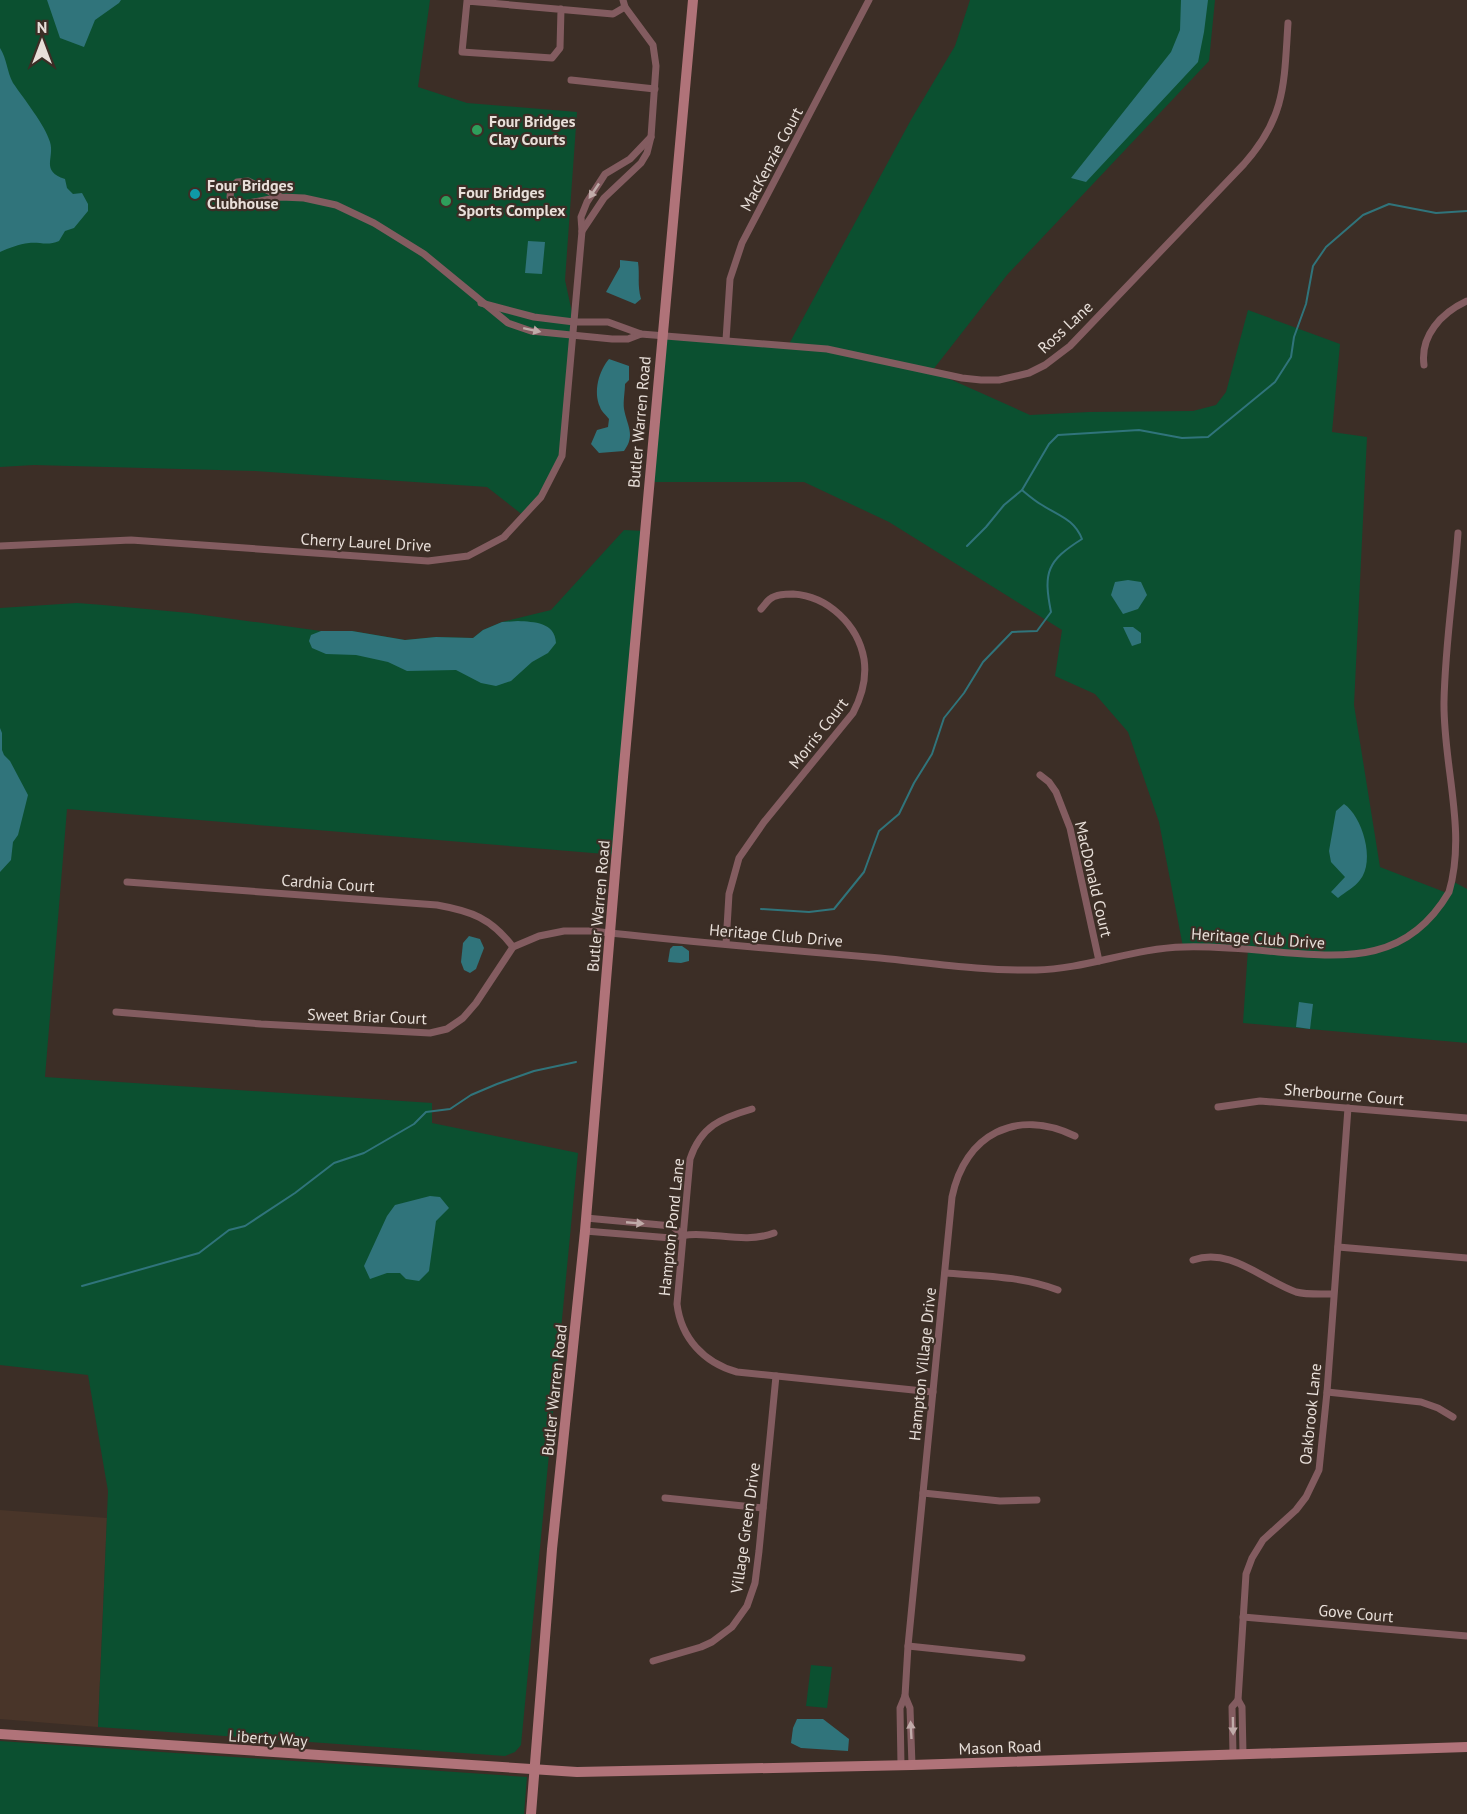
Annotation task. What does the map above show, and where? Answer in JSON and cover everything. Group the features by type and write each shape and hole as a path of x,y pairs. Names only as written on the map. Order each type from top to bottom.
{"main road":[{"name":"Butler Warren Road","path":"531,1814 552,1549 585,1231 693,0"},
{"name":"Liberty Way","path":"0,1734 534,1770"},
{"name":"Mason Road","path":"534,1770 611,1772 912,1765 1467,1747"}],"street":[{"path":"561,9 560,48 552,58 462,52 467,0 534,3 561,9 612,14 624,4 653,45 656,66 651,137 642,163 604,198 582,231"},
{"name":"MacKenzie Court","path":"726,340 730,279 742,243 869,0"},
{"name":"Ross Lane","path":"641,334 826,348 962,378 981,380 1011,379 1029,373 1045,365 1070,346 1244,164 1264,140 1274,121 1282,94 1288,23"},
{"path":"571,80 655,89"},
{"name":"Cherry Laurel Drive","path":"0,546 131,540 428,561 468,556 504,537 541,497 562,456 582,231 581,217 586,202 605,174 630,159 651,137"},
{"path":"281,197 248,181 237,182 231,188 230,197 236,203 243,204 281,197 304,198 336,205 374,223 424,254 507,323 531,331 612,339 628,339 641,334"},
{"path":"1424,365 1424,346 1432,329 1450,311 1467,301"},
{"path":"481,303 534,317 574,322 608,322 641,334"},
{"name":"Heritage Club Drive","path":"611,933 1009,969 1053,969 1183,947 1233,948 1322,956 1359,955 1399,940 1415,930 1437,909 1454,882 1463,847 1462,810 1448,742 1444,704 1458,533"},
{"name":"Morris Court","path":"726,944 729,894 740,858 764,822 853,713 859,702 865,677 864,658 855,634 829,606 812,598 787,594 769,599 761,609"},
{"name":"MacDonald Court","path":"1040,775 1056,792 1070,828 1099,961"},
{"name":"Cardnia Court","path":"128,882 437,905 462,910 485,919 503,934 513,947"},
{"path":"513,947 539,936 564,931 611,933"},
{"name":"Sweet Briar Court","path":"116,1012 261,1024 430,1033 447,1029 463,1018 476,1003 513,947"},
{"name":"Sherbourne Court","path":"1218,1107 1260,1101 1467,1118"},
{"name":"Oakbrook Lane","path":"1238,1754 1242,1707 1238,1700 1246,1574 1263,1540 1296,1510 1306,1497 1319,1470 1348,1108"},
{"name":"Hampton Pond Lane","path":"752,1109 727,1116 716,1123 698,1141 690,1159 676,1304 681,1323 690,1340 698,1350 718,1365 737,1372 933,1392"},
{"name":"Hampton Village Drive","path":"901,1765 900,1708 905,1696 923,1493 956,1178 961,1167 978,1146 994,1134 1013,1127 1044,1127 1075,1136"},
{"path":"586,1218 672,1226 682,1234"},
{"path":"585,1231 671,1238 682,1234 745,1239 774,1233"},
{"path":"1338,1247 1467,1258"},
{"path":"1193,1260 1204,1256 1215,1256 1259,1272 1279,1285 1299,1293 1333,1294"},
{"path":"945,1273 1022,1280 1041,1283 1058,1290"},
{"name":"Village Green Drive","path":"652,1661 712,1642 723,1635 740,1617 749,1601 755,1583 776,1376"},
{"path":"1327,1392 1421,1402 1453,1417"},
{"path":"923,1493 1000,1501 1037,1500"},
{"path":"665,1498 763,1508"},
{"name":"Gove Court","path":"1243,1617 1467,1636"},
{"path":"908,1646 1022,1658"},
{"name":"Hampton Village Drive","path":"905,1696 910,1708 912,1765"}],"shaded area":[{"path":"0,1510 107,1518 98,1727 0,1719"}],"green space":[{"path":"0,0 430,0 418,87 467,103 577,112 565,280 574,322 562,456 548,487 524,516 487,487 255,471 34,465 0,467"},
{"path":"970,0 1215,0 1209,61 1007,275 932,371 1030,415 1193,411 1216,405 1226,392 1248,310 1340,344 1332,432 1367,437 1354,705 1380,867 1447,893 1454,882 1467,889 1467,1043 1243,1023 1248,949 1183,947 1159,822 1128,732 1095,694 1055,676 1062,630 889,522 804,482 649,482 662,335 789,344 912,118 955,46"},
{"path":"624,530 646,531 617,855 67,809 45,1077 432,1103 432,1123 578,1153 521,1745 515,1752 505,1756 98,1727 108,1491 88,1375 0,1365 0,608 77,603 189,613 321,631 352,631 405,640 436,637 473,638 483,630 502,622 551,610"},
{"path":"811,1665 832,1667 827,1708 806,1706"},
{"path":"0,1741 527,1777 524,1814 0,1814"}],"water":[{"path":"47,0 121,0 95,20 84,47 60,38"},
{"path":"1181,0 1208,0 1198,62 1086,182 1071,178 1171,52 1180,30"},
{"path":"0,48 13,83 39,120 50,142 50,164 53,172 65,179 67,188 73,194 82,193 88,204 88,211 74,228 65,231 59,241 14,246 0,252"},
{"path":"528,241 545,242 542,274 525,273"},
{"path":"620,260 638,262 641,299 635,304 606,292 620,267"},
{"path":"609,359 629,366 624,406 630,435 624,451 599,453 591,444 597,430 608,427 609,419 598,401 597,388 602,369"},
{"path":"1128,580 1141,582 1147,595 1138,609 1123,614 1111,595 1115,582"},
{"path":"502,622 543,624 552,631 556,643 548,653 532,662 511,681 496,686 481,683 456,670 407,671 388,662 356,655 326,654 312,648 309,641 311,635 321,631 352,631 405,640 436,637 473,638 483,630"},
{"path":"1123,627 1133,627 1141,633 1141,643 1132,646"},
{"path":"0,728 4,755 10,761 28,795 18,835 13,842 11,860 0,872"},
{"path":"1344,804 1351,810 1361,828 1365,839 1367,862 1360,880 1338,898 1331,892 1345,877 1331,862 1329,851 1336,811"},
{"path":"469,936 480,939 484,948 476,969 470,973 464,970 461,962 463,943"},
{"path":"673,946 682,946 689,951 689,961 668,962 670,949"},
{"path":"1299,1002 1313,1004 1310,1029 1296,1027"},
{"path":"430,1196 440,1197 449,1208 436,1221 429,1271 419,1281 406,1279 400,1273 387,1273 370,1279 364,1266 387,1216 395,1205"},
{"path":"797,1719 823,1719 849,1739 848,1751 801,1748 791,1743"}],"waterway":[{"path":"967,546 1004,505 1022,490 1049,444 1058,435 1139,430 1182,438 1208,437 1275,382 1291,357 1294,337 1306,304 1313,266 1326,247 1363,215 1389,204 1436,213 1467,211"},
{"path":"761,909 809,912 834,909 864,872 879,831 899,814 932,754 944,718 964,693 983,662 1012,632 1037,631 1051,612 1048,587 1050,569 1061,554 1082,539 1070,522 1022,490"},
{"path":"82,1286 199,1253 229,1230 245,1226 295,1193 334,1163 364,1153 414,1124 426,1112 450,1109 471,1095 497,1084 534,1071 576,1062"}],"place":[{"name":"Four Bridges Clay Courts","path":"477,130"},
{"name":"Four Bridges Clubhouse","path":"195,194"},
{"name":"Four Bridges Sports Complex","path":"446,201"}]}
